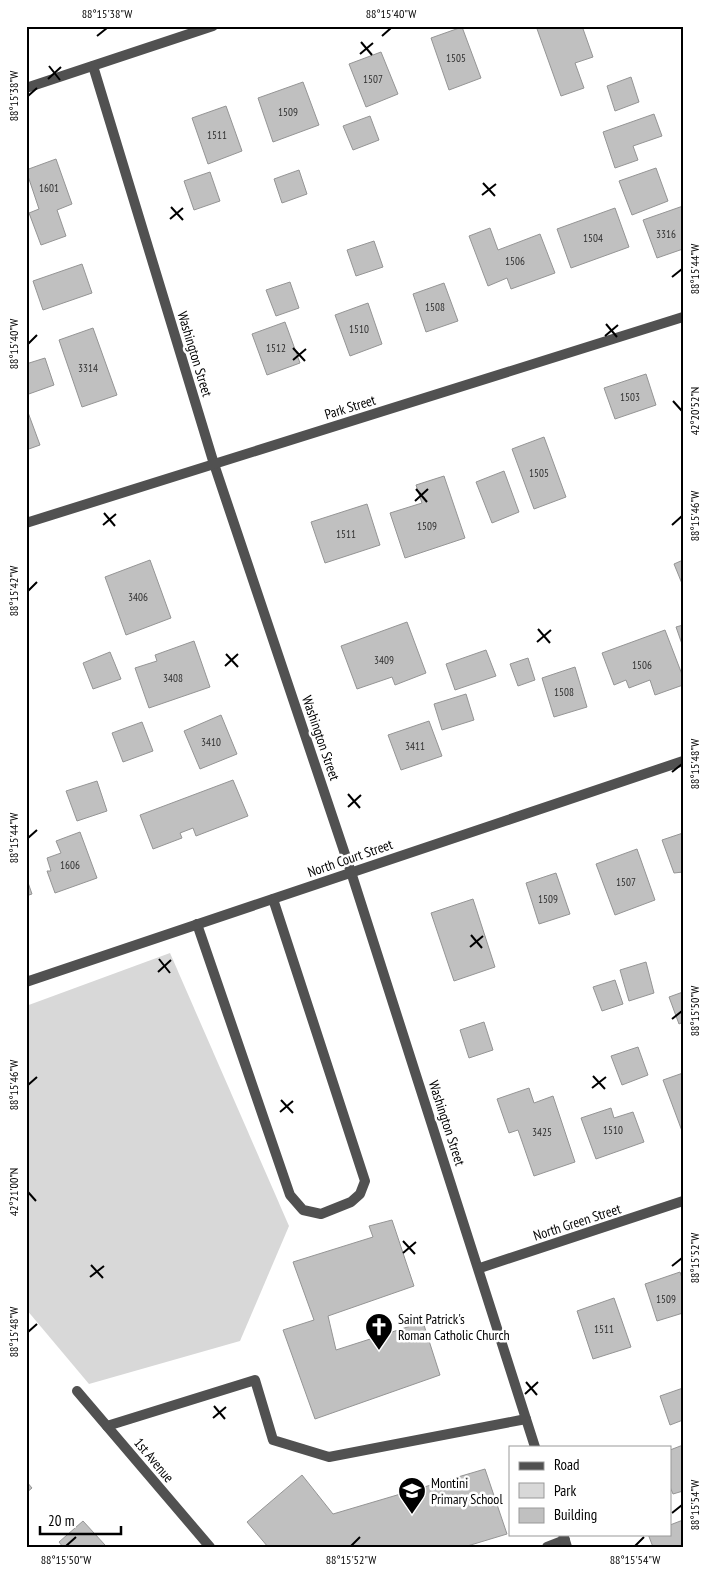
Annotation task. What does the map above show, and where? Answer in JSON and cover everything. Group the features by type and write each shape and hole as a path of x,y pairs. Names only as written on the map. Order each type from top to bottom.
{"street":[{"path":"26,88 213,26"},
{"name":"Washington Street","path":"93,66 214,464 351,872 480,1268 535,1446"},
{"name":"Park Street","path":"26,523 683,317"},
{"name":"North Court Street","path":"26,982 683,761"},
{"path":"197,924 290,1195 303,1210 321,1214 351,1202 360,1194 365,1181 273,899"},
{"name":"North Green Street","path":"480,1268 683,1201"},
{"path":"107,1426 255,1380 273,1440 329,1458 526,1419"},
{"name":"1st Avenue","path":"77,1391 210,1547"},
{"path":"546,1547 565,1540"}],"green space":[{"path":"170,953 289,1226 240,1341 89,1384 26,1309 26,1006"}],"building":[{"path":"536,26 582,26 593,57 575,63 584,88 561,96"},
{"path":"462,27 481,78 449,90 431,38"},
{"path":"381,52 398,94 366,107 349,64"},
{"path":"631,77 639,102 615,111 607,86"},
{"path":"303,82 319,125 273,142 258,98"},
{"path":"226,106 242,151 208,164 192,118"},
{"path":"654,114 662,136 633,146 638,160 615,168 603,132"},
{"path":"370,116 379,140 353,150 343,126"},
{"path":"56,159 72,204 57,210 66,236 41,245 29,213 39,209 26,170"},
{"path":"656,168 668,201 632,215 619,181"},
{"path":"299,170 307,194 282,203 274,179"},
{"path":"210,172 220,201 194,210 184,181"},
{"path":"683,206 683,249 657,258 643,220"},
{"path":"615,208 629,247 571,268 557,229"},
{"path":"490,228 498,250 540,234 555,273 511,289 507,278 488,286 469,236"},
{"path":"374,241 383,267 356,276 347,250"},
{"path":"82,264 92,293 43,310 33,281"},
{"path":"290,282 299,308 276,316 266,290"},
{"path":"444,283 458,321 426,332 413,294"},
{"path":"368,303 382,344 350,356 335,315"},
{"path":"285,322 300,363 267,375 252,334"},
{"path":"93,328 117,395 82,407 59,340"},
{"path":"45,358 54,385 26,395 26,364"},
{"path":"646,374 656,405 615,419 604,388"},
{"path":"26,407 40,445 26,450"},
{"path":"544,437 566,497 534,509 512,449"},
{"path":"504,471 519,512 492,523 476,482"},
{"path":"444,476 465,538 405,558 390,513 422,503 416,485"},
{"path":"367,504 380,545 325,563 311,522"},
{"path":"150,560 171,618 126,635 105,577"},
{"path":"683,560 683,586 674,564"},
{"path":"407,622 426,673 395,685 392,677 357,689 341,646"},
{"path":"683,625 683,647 676,627"},
{"path":"665,630 683,677 683,685 655,695 650,680 629,688 626,680 614,685 602,653"},
{"path":"194,641 210,687 149,708 135,668 157,661 155,655"},
{"path":"486,650 496,676 455,690 446,664"},
{"path":"110,652 121,679 93,689 83,663"},
{"path":"528,658 535,680 518,686 510,664"},
{"path":"575,667 587,707 554,717 542,678"},
{"path":"466,694 474,720 442,730 434,704"},
{"path":"221,715 237,754 200,769 184,731"},
{"path":"429,721 442,756 401,770 388,735"},
{"path":"142,722 153,751 123,762 112,733"},
{"path":"233,780 248,816 196,836 193,828 180,833 182,838 153,849 140,815"},
{"path":"97,781 107,811 77,821 66,791"},
{"path":"80,832 97,878 55,893 47,871 51,871 47,858 61,853 56,841"},
{"path":"683,833 683,872 674,873 662,840"},
{"path":"637,849 655,900 615,915 596,864"},
{"path":"556,873 570,914 539,924 526,883"},
{"path":"26,877 32,894 26,896"},
{"path":"473,899 495,967 454,981 431,913"},
{"path":"646,962 654,993 629,1001 620,970"},
{"path":"615,980 623,1004 602,1011 593,987"},
{"path":"683,992 683,1022 679,1024 669,997"},
{"path":"484,1022 493,1050 469,1058 460,1030"},
{"path":"638,1047 648,1075 622,1085 611,1056"},
{"path":"683,1073 683,1131 682,1131 663,1080"},
{"path":"529,1088 534,1103 553,1096 575,1162 534,1176 518,1130 509,1133 497,1099"},
{"path":"611,1108 614,1118 633,1112 644,1142 596,1159 581,1118"},
{"path":"392,1220 414,1286 328,1316 336,1350 423,1322 440,1375 315,1419 283,1330 314,1320 293,1262 373,1237 369,1226"},
{"path":"680,1272 683,1281 683,1313 657,1321 645,1284"},
{"path":"614,1298 631,1347 593,1359 577,1311"},
{"path":"683,1388 683,1420 670,1425 660,1396"},
{"path":"683,1445 683,1491 673,1494 672,1492 672,1449"},
{"path":"485,1469 507,1534 464,1547 268,1547 247,1522 302,1475 333,1514"},
{"path":"26,1481 32,1488 26,1493"},
{"path":"683,1520 683,1547 653,1547 649,1536 672,1536 672,1524"},
{"path":"83,1521 105,1545 103,1547 63,1547 59,1542"}],"place":[{"name":"Saint Patrick's Roman Catholic Church","path":"379,1351"},
{"name":"Montini Primary School","path":"412,1515"}]}
